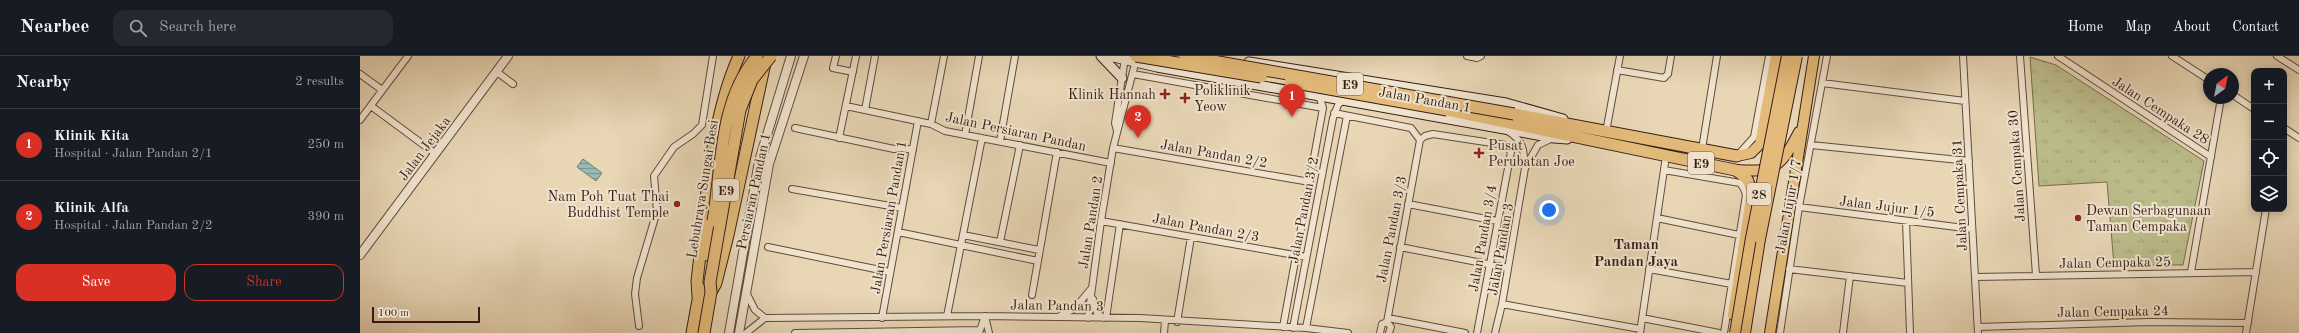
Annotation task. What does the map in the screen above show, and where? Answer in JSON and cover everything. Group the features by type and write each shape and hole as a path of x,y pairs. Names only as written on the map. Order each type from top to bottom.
{"highway":[{"path":"698,296 697,281 717,128 726,87 739,56"},
{"name":"Lebuhraya Sungai Besi","path":"692,333 714,214 725,127 737,90 750,64 758,56"},
{"path":"712,292 716,283 728,234 767,56"},
{"name":"Lebuhraya Sungai Besi","path":"704,333 712,292 710,282 740,110 752,80 771,56"},
{"name":"E9","path":"1185,56 1582,127"},
{"path":"1737,156 1751,153 1760,144 1776,56"},
{"name":"28","path":"1735,333 1751,238 1786,56"},
{"name":"28","path":"1745,333 1760,239 1797,56"},
{"path":"1770,333 1772,311 1814,56"},
{"name":"E9","path":"1136,58 1447,110 1558,132 1582,140"},
{"path":"726,87 735,76 749,76 756,83 759,91"},
{"path":"1735,170 1761,172 1772,168 1788,153 1803,123"},
{"name":"Jalan Pandan 1","path":"1582,127 1737,156"},
{"name":"Jalan Pandan 1","path":"1582,140 1735,170"},
{"path":"1730,333 1752,192 1748,180 1735,170"}],"main road":[{"path":"1101,56 1122,78"},
{"name":"Jalan Pandan 1","path":"1109,56 1136,58 1215,77 1554,138 1582,140"},
{"name":"Jalan Pandan 1","path":"1216,56 1506,103 1560,118 1582,127"},
{"path":"1323,96 1323,84 1330,74"}],"street":[{"path":"360,120 408,56"},
{"name":"Jalan Jejaka","path":"360,255 508,56"},
{"path":"639,326 635,294 637,278 657,211 654,176 674,147 693,134 702,125 713,56"},
{"name":"Persiaran Pandan 1","path":"729,333 760,161 791,56"},
{"name":"Persiaran Pandan 1","path":"739,333 769,164 804,56"},
{"path":"836,56 833,68 853,72"},
{"path":"839,138 856,56"},
{"path":"865,110 875,56"},
{"path":"931,124 944,56"},
{"path":"965,135 979,56"},
{"path":"1000,141 1015,56"},
{"path":"1215,77 1216,56"},
{"path":"1467,56 1477,58 1481,56"},
{"path":"1606,132 1620,56"},
{"path":"1617,70 1664,78 1668,74 1671,56"},
{"path":"1702,149 1718,56"},
{"path":"1737,156 1754,137 1769,56"},
{"name":"Jalan Jujur 1/7","path":"1780,333 1799,207 1827,56"},
{"name":"Jalan Cempaka 31","path":"1963,56 1978,330"},
{"name":"Jalan Cempaka 30","path":"2020,56 2036,275"},
{"name":"Jalan Cempaka 28","path":"2058,56 2211,157"},
{"path":"2172,56 2203,76"},
{"path":"2277,56 2299,70"},
{"name":"Jalan Pandan 2","path":"1117,131 1115,123 1125,58"},
{"name":"Jalan Pandan 2","path":"1088,318 1101,221 1113,148 1117,131 1121,126 1136,58"},
{"path":"496,72 513,84"},
{"path":"360,74 382,90"},
{"path":"1133,74 1324,108"},
{"path":"1822,83 1966,100"},
{"path":"1283,327 1324,108 1323,96"},
{"name":"Jalan Pandan 3/2","path":"1293,328 1334,113 1343,100"},
{"path":"2239,100 2251,107"},
{"path":"2191,272 2220,104"},
{"path":"371,106 436,154"},
{"name":"Jalan Persiaran Pandan","path":"846,106 931,124 945,131 1111,162"},
{"path":"1334,113 1411,128 1420,140"},
{"name":"Jalan Pandan 3/2","path":"1306,328 1347,116"},
{"name":"Jalan Persiaran Pandan 1","path":"882,318 918,121"},
{"path":"795,128 894,149 902,148 913,150"},
{"name":"Jalan Pandan 3","path":"1495,333 1502,304 1526,168 1524,149 1519,138 1504,129"},
{"path":"2287,130 2299,138"},
{"name":"Jalan Pandan 3/4","path":"1420,140 1424,136 1433,134 1505,145 1511,152 1477,333"},
{"path":"947,316 982,138"},
{"name":"Jalan Pandan 3","path":"1526,168 1538,145 1554,138"},
{"name":"Jalan Pandan 3/3","path":"1389,333 1391,327 1387,320 1420,140"},
{"path":"1000,242 1020,145"},
{"path":"1811,145 1969,161"},
{"name":"Jalan Pandan 2/2","path":"1113,148 1310,182"},
{"path":"1032,295 1038,261 1038,250 1057,152"},
{"path":"1502,304 1640,331 1666,156"},
{"path":"1664,170 1740,183 1744,189 1746,195 1724,333"},
{"path":"792,189 902,208"},
{"path":"1408,204 1497,222"},
{"name":"Jalan Jujur 1/5","path":"1799,207 1972,229"},
{"path":"2246,333 2266,212"},
{"path":"1656,218 1739,235"},
{"name":"Jalan Pandan 2/3","path":"1101,221 1306,257"},
{"path":"1906,221 1910,333"},
{"path":"1105,318 1120,224"},
{"path":"898,232 1038,261"},
{"path":"963,235 1038,250"},
{"path":"1177,322 1192,237"},
{"path":"768,247 890,272"},
{"path":"1400,247 1508,268"},
{"path":"1649,269 1732,284"},
{"path":"1789,269 1908,283"},
{"name":"Jalan Cempaka 25","path":"1975,277 2256,272"},
{"path":"1843,333 1850,276"},
{"path":"1092,287 1094,308 1105,318"},
{"path":"1057,317 1075,308 1092,287"},
{"path":"746,333 765,318 755,310 747,294"},
{"path":"795,333 979,332 985,316"},
{"path":"985,316 988,333"},
{"name":"Jalan Pandan 3","path":"765,318 985,316 1105,318 1306,328 1348,333"},
{"path":"815,332 816,318"},
{"path":"1642,318 1719,333"},
{"path":"1387,320 1465,333"},
{"name":"Jalan Pandan 3/3","path":"1380,333 1382,324 1387,320"},
{"path":"1164,333 1165,321"},
{"name":"Jalan Cempaka 24","path":"1978,330 2150,322 2248,323"}],"green space":[{"path":"2030,57 2056,65 2204,161 2183,265 2114,265 2107,182 2039,186"}],"water":[{"path":"583,159 602,173 596,181 577,167"}],"place":[{"name":"Klinik Hannah","path":"1165,94"},
{"name":"Poliklinik Yeow","path":"1185,98"},
{"name":"Klinik Kita","path":"1292,117"},
{"name":"Klinik Alfa","path":"1138,138"},
{"name":"Pusat Perubatan Joe","path":"1479,153"},
{"name":"Nam Poh Tuat Thai Buddhist Temple","path":"677,204"},
{"name":"Dewan Serbagunaan Taman Cempaka","path":"2078,218"}],"district":[{"name":"Taman Pandan Jaya","path":"1636,252"}]}
